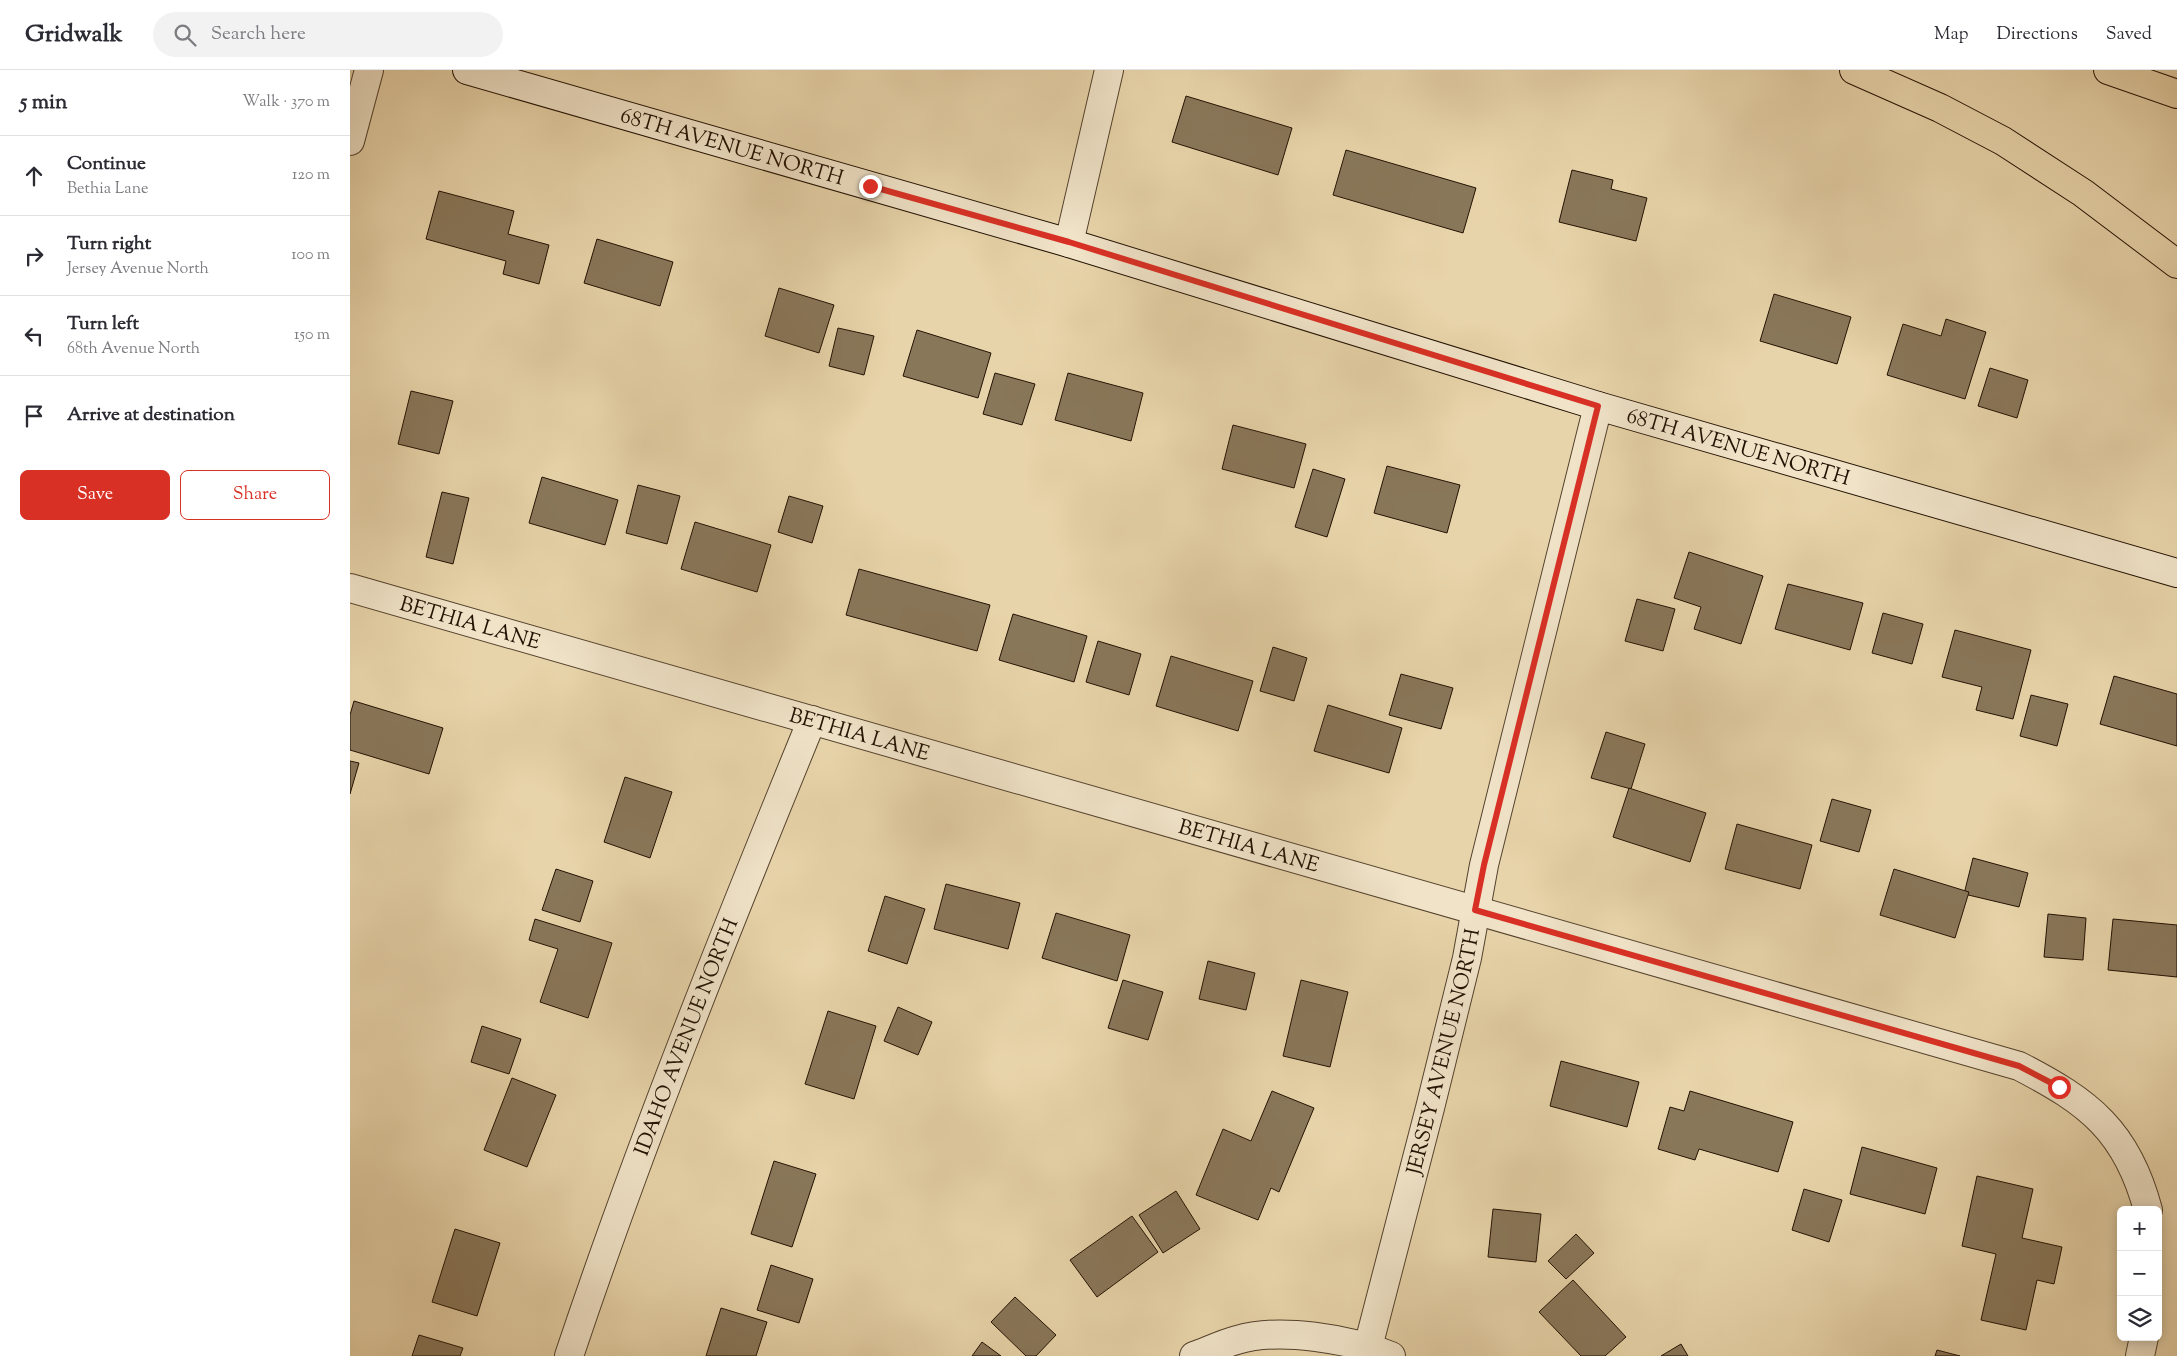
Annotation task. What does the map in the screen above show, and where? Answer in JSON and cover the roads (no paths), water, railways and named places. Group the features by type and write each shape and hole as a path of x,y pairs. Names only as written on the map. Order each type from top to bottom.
{"highway":[{"path":"1854,70 1940,108 2003,141 2083,193 2177,264"},
{"path":"2108,70 2177,94"}],"street":[{"path":"350,140 369,70"},
{"name":"68TH AVENUE NORTH","path":"467,70 1069,242 1598,406 2177,573"},
{"path":"1069,242 1109,70"},
{"name":"JERSEY AVENUE NORTH","path":"1194,1356 1238,1339 1278,1334 1322,1338 1379,1351 1430,1108 1467,958 1484,865 1598,406"},
{"name":"BETHIA LANE","path":"350,588 2019,1066 2059,1087 2094,1113 2123,1147 2143,1191 2147,1206"},
{"name":"IDAHO AVENUE NORTH","path":"569,1356 608,1238 713,964 812,720"},
{"path":"2140,1356 2143,1341"}]}
